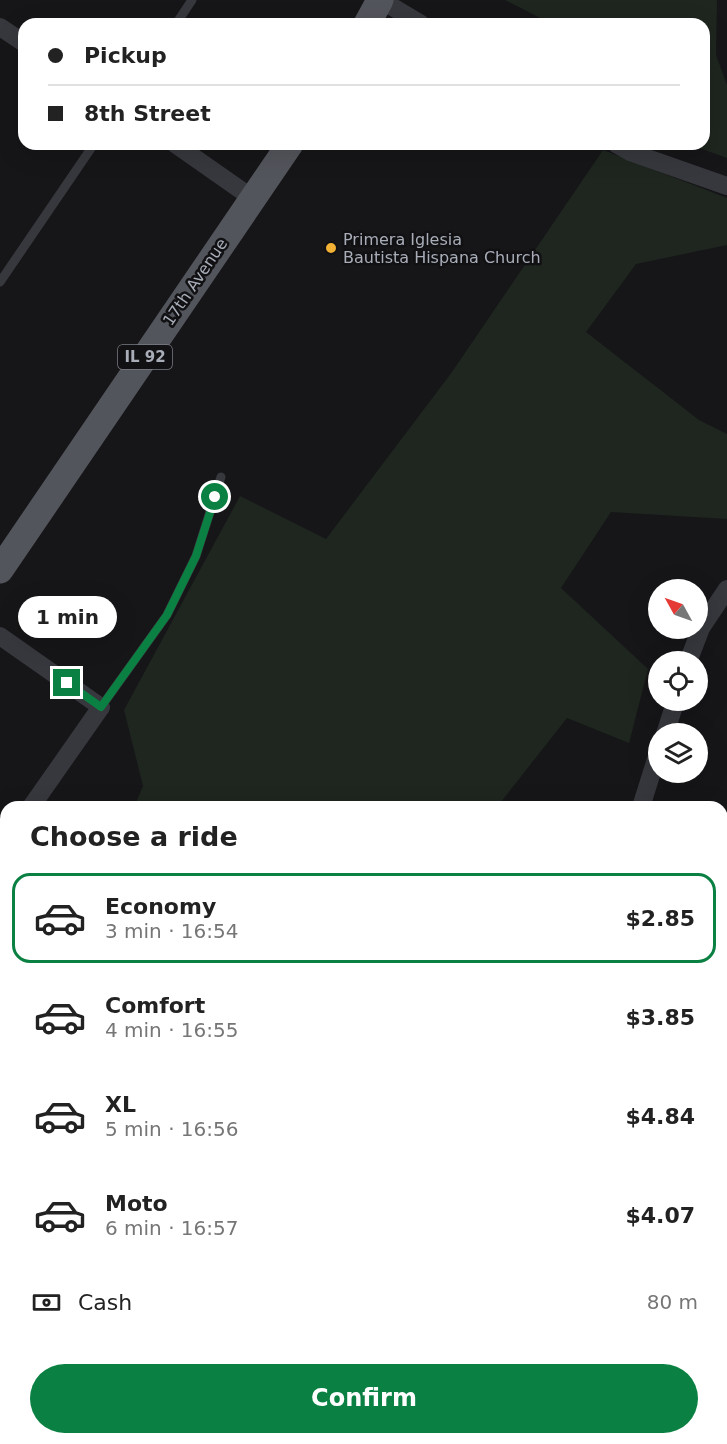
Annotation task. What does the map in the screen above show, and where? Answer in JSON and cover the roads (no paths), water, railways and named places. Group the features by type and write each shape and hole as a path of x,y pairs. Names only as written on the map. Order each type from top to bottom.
{"main road":[{"path":"370,18 381,0"},
{"name":"17th Avenue","path":"0,570 286,150"}],"street":[{"path":"381,0 412,18"},
{"path":"0,27 18,39"},
{"path":"184,150 252,198"},
{"path":"626,150 727,186"},
{"path":"692,651 701,628 727,589"},
{"path":"0,636 101,707 35,801"},
{"path":"643,801 649,783"}],"lane":[{"path":"180,18 192,0"},
{"path":"0,282 90,150"},
{"path":"101,707 167,615 196,556 221,477"}],"place":[{"name":"Primera Iglesia Bautista Hispana Church","path":"331,248"}]}
